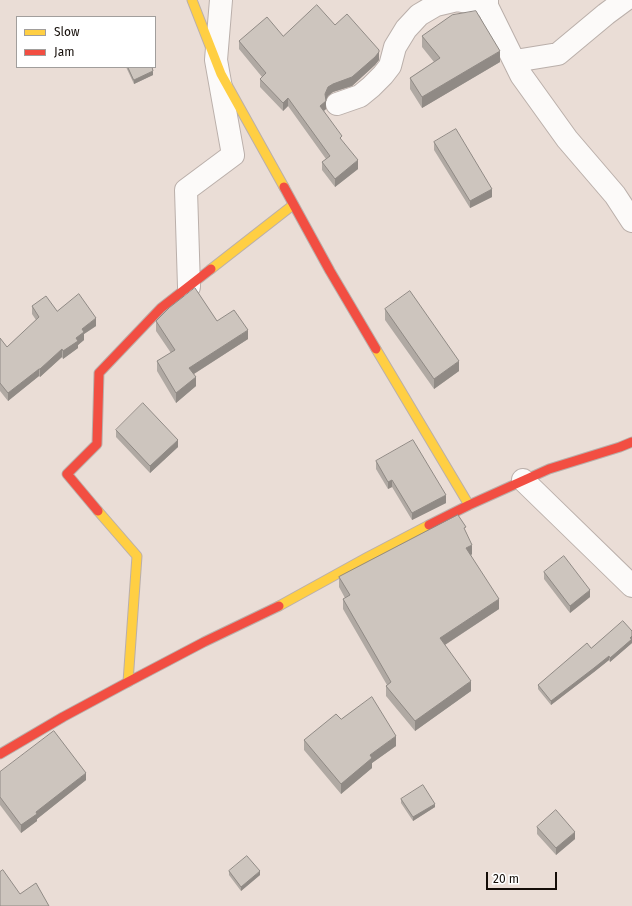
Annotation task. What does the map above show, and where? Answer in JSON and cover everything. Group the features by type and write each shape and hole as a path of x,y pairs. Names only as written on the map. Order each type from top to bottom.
{"street":[{"path":"192,0 221,74 330,271 469,505"},
{"path":"189,287 186,190 233,155 216,60 222,0"},
{"path":"337,104 360,96 383,76 390,66 395,47 406,29 419,14 436,5 457,0 487,3 521,75 567,139 615,195 632,221"},
{"path":"515,61 558,54 625,0"},
{"path":"128,682 137,556 67,474 97,444 99,373 161,308 293,205"},
{"path":"0,754 63,717 128,682 204,642 271,610 366,558 469,505 549,469 632,442"},
{"path":"523,480 632,586"}],"building":[{"path":"317,5 335,25 347,14 379,50 375,57 352,77 328,87 325,94 326,101 320,106 342,136 340,138 358,160 335,179 322,162 330,156 288,98 283,103 260,79 266,73 239,41 267,17 283,36"},
{"path":"476,11 500,51 422,97 410,78 440,58 422,36 452,15"},
{"path":"128,68 152,68 153,71 134,80"},
{"path":"456,129 492,189 470,201 434,142"},
{"path":"195,288 217,321 234,310 248,330 189,368 196,377 176,393 157,361 175,350 156,321 169,308"},
{"path":"410,291 459,361 434,379 385,309"},
{"path":"79,294 96,318 82,329 84,332 76,338 78,341 63,351 62,349 40,369 8,393 0,383 0,338 7,347 39,317 32,306 46,296 57,311"},
{"path":"143,403 178,440 150,466 116,430"},
{"path":"413,440 446,495 412,513 392,480 388,482 376,461"},
{"path":"458,515 466,527 464,528 472,545 466,548 499,599 440,638 471,681 415,721 386,686 391,682 343,599 350,595 339,577"},
{"path":"564,556 590,590 570,606 544,572"},
{"path":"623,621 632,631 632,636 630,638 632,639 610,658 609,656 551,701 538,685 587,643 591,648"},
{"path":"372,697 396,736 370,755 372,758 341,784 304,740 336,714 341,719"},
{"path":"54,731 86,773 36,812 37,814 21,825 0,797 0,772"},
{"path":"423,785 435,804 413,817 401,799"},
{"path":"556,810 575,832 556,848 537,827"},
{"path":"247,856 260,871 241,887 229,871"},
{"path":"3,870 20,894 36,883 49,906 0,906 0,872"}],"traffic: slow":[{"path":"192,0 221,74 284,187"},
{"path":"211,269 293,205"},
{"path":"376,349 469,505"},
{"path":"98,511 137,556 128,682"},
{"path":"279,606 429,525"}],"traffic: jam":[{"path":"284,187 330,271 376,349"},
{"path":"98,511 67,474 97,444 99,373 161,308 211,269"},
{"path":"429,525 469,505 549,469 632,442"},
{"path":"0,754 63,717 128,682 204,642 279,606"}]}
